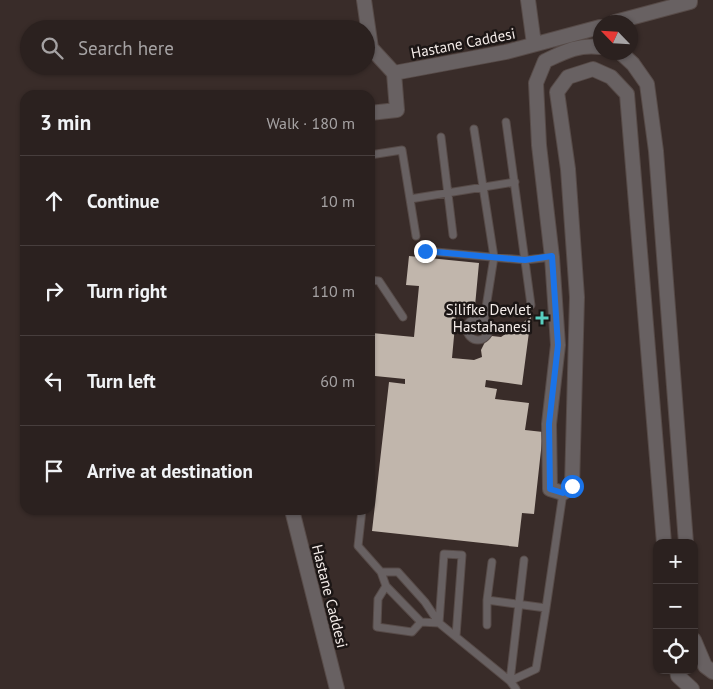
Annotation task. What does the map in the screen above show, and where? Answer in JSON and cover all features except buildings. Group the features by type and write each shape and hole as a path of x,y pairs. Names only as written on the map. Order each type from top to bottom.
{"street":[{"path":"364,0 367,20"},
{"path":"528,0 534,44"},
{"path":"638,16 690,2 690,0"},
{"name":"Hastane Caddesi","path":"375,112 397,110 394,73 506,52 593,28"},
{"path":"593,46 587,46 565,52 545,62 536,83 539,145 552,256 558,345 549,424 550,489 563,493 572,486 577,297 568,170 557,92 568,77 593,69 611,77 627,94 664,539"},
{"path":"375,52 394,73"},
{"path":"629,60 647,84 656,151 686,539"},
{"name":"Hastane Caddesi","path":"293,515 337,689"},
{"path":"698,649 705,666 713,672"},
{"path":"678,674 692,689"}],"lane":[{"path":"506,122 531,304"},
{"path":"474,129 494,257 484,320"},
{"path":"441,137 453,235"},
{"path":"375,154 402,150 416,236"},
{"path":"410,199 514,182"},
{"path":"425,251 525,260 552,256"},
{"path":"375,281 379,281 403,317"},
{"path":"510,681 536,669 563,493"},
{"path":"361,515 358,546 381,572 386,586 421,622 439,623"},
{"path":"439,623 444,554 462,555 456,636"},
{"path":"510,681 524,560"},
{"path":"486,625 492,562"},
{"path":"381,572 398,572 425,602 439,623 510,681 516,689"},
{"path":"386,586 378,599 377,627 412,632 421,622"},
{"path":"487,600 546,608"}],"place":[{"name":"Silifke Devlet Hastahanesi","path":"542,318"}],"route":[{"path":"425,251 525,260 552,256 558,345 549,424 550,489 563,493 572,486"}]}
